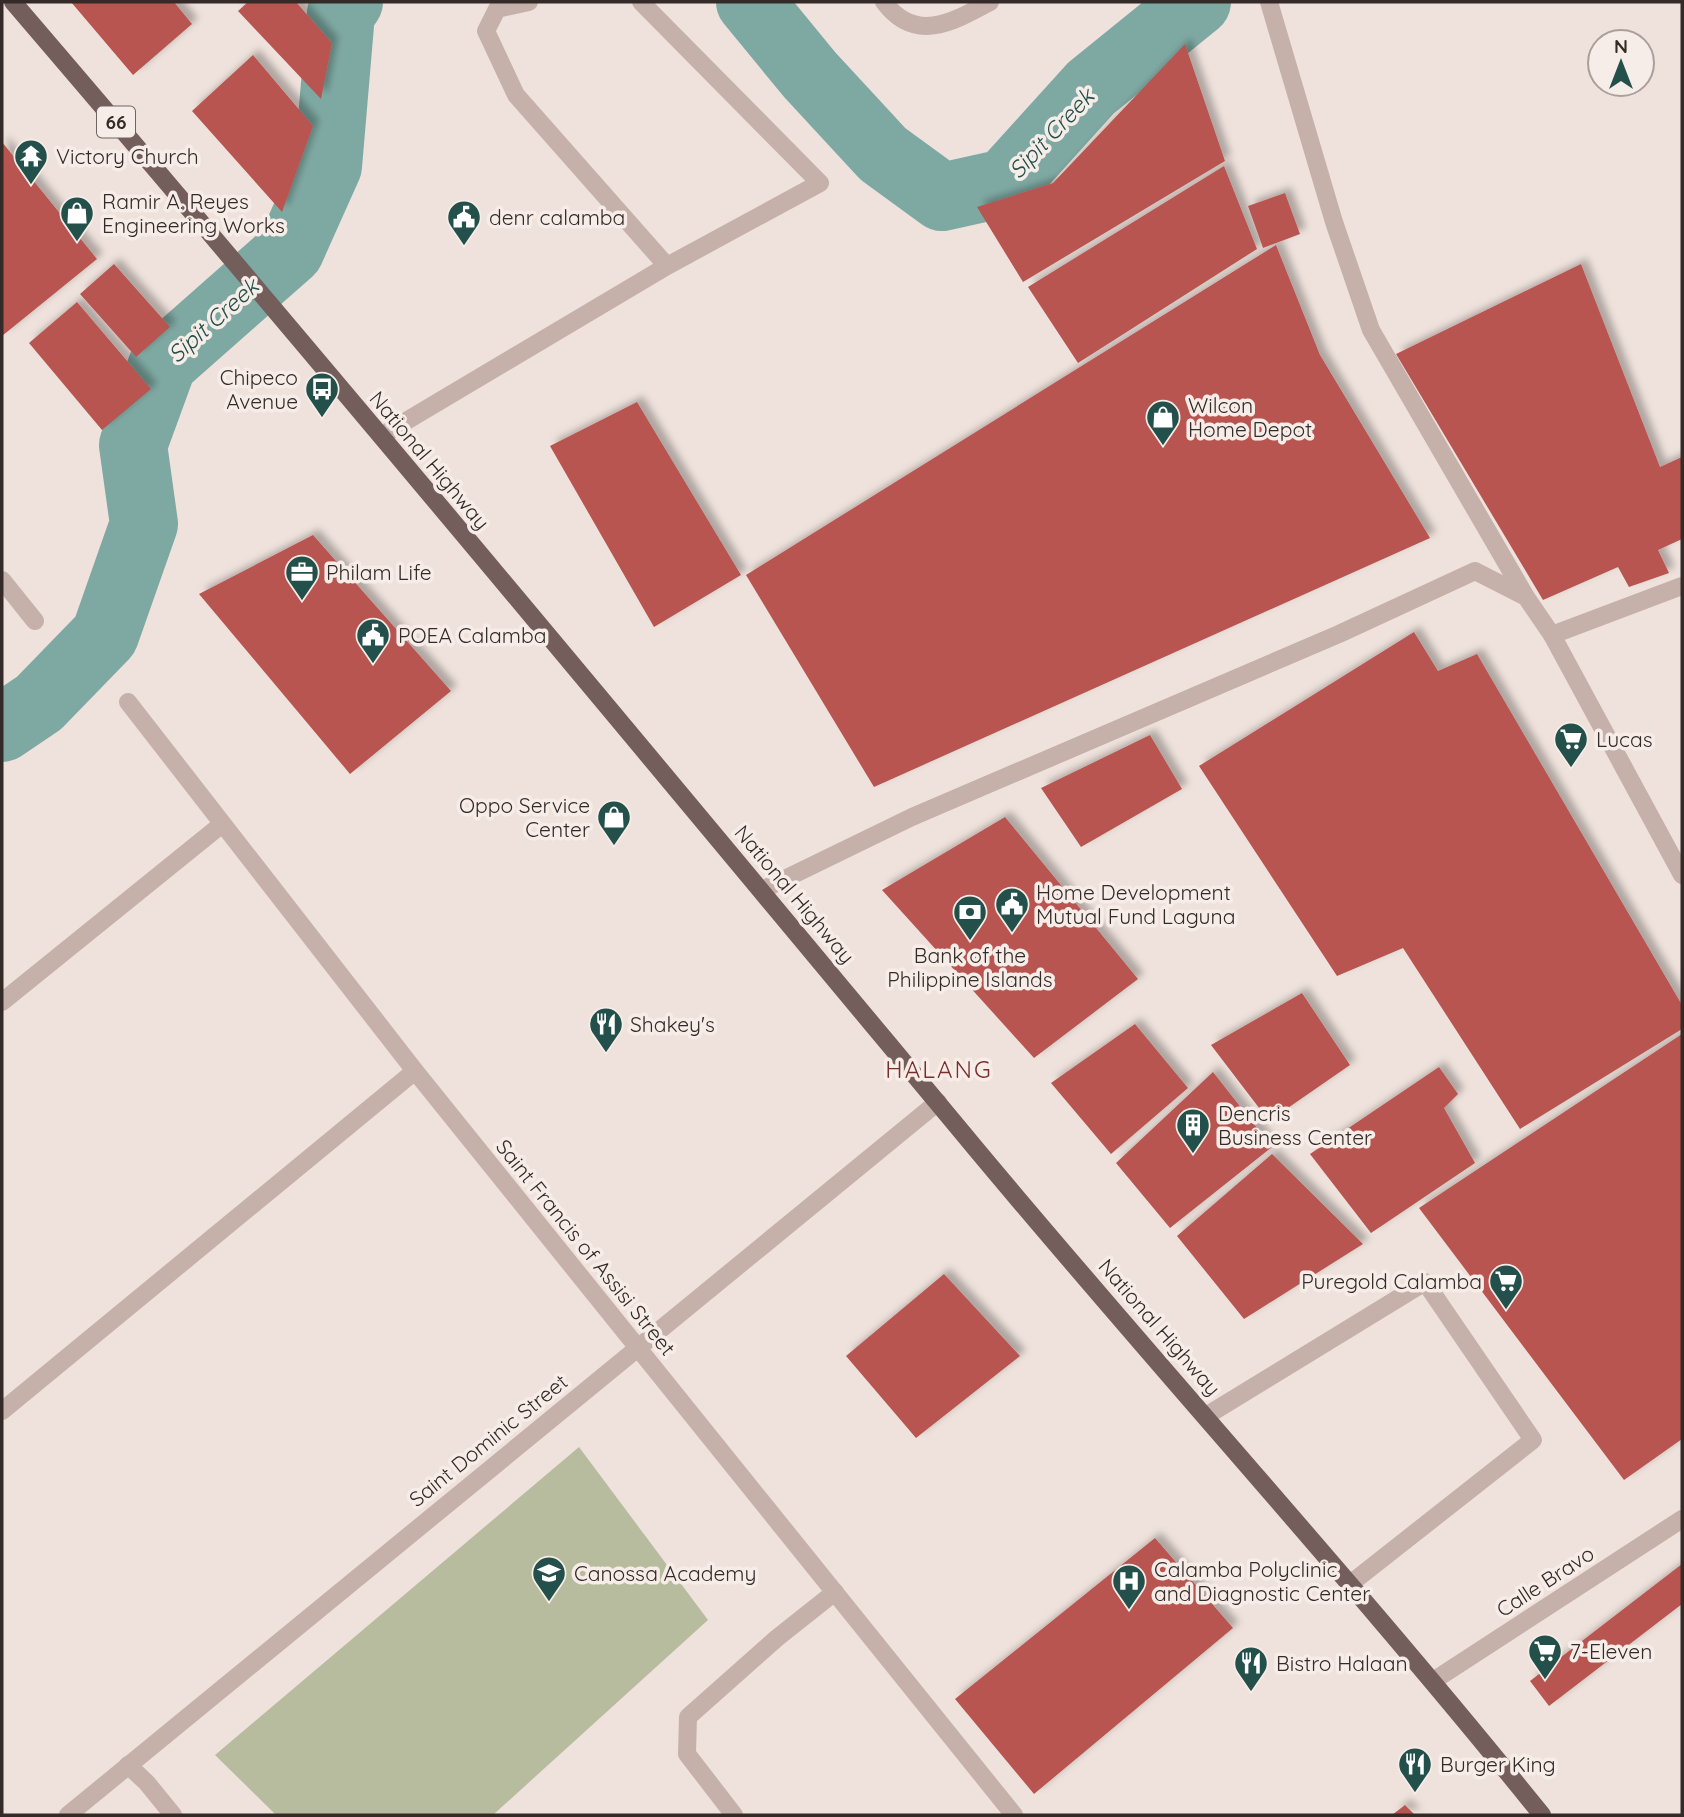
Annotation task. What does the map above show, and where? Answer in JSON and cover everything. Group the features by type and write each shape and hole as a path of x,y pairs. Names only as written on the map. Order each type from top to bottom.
{"main road":[{"name":"National Highway","path":"13,2 298,337 969,1141 1433,1681 1542,1815"}],"street":[{"path":"529,2 497,9 486,31 516,95 667,266"},
{"path":"381,436 667,266 820,183 641,2"},
{"path":"884,2 894,15 911,25 931,27 959,19 990,2"},
{"path":"1269,2 1334,222 1371,330 1526,597 1552,635 1682,875"},
{"path":"762,890 912,817 1339,634 1475,571 1526,597"},
{"path":"2,580 35,621"},
{"path":"1552,635 1682,586"},
{"name":"Saint Francis of Assisi Street","path":"128,702 221,825 415,1071 1014,1815"},
{"path":"2,1002 221,825"},
{"path":"2,1411 415,1071"},
{"name":"Saint Dominic Street","path":"68,1815 938,1102"},
{"path":"1206,1416 1425,1282 1533,1440 1350,1584"},
{"name":"Calle Bravo","path":"1433,1681 1682,1519"},
{"path":"734,1815 687,1754 688,1717 777,1638 835,1592"},
{"path":"128,1765 173,1815"}],"green space":[{"path":"579,1447 708,1620 493,1815 276,1815 215,1755"}],"building":[{"path":"71,2 174,2 192,24 133,75"},
{"path":"248,2 296,2 332,43 321,99 238,11"},
{"path":"1185,44 1225,161 1023,282 977,207 1053,183"},
{"path":"253,55 313,126 282,212 192,111"},
{"path":"2,142 97,259 2,336"},
{"path":"1224,166 1257,249 1078,363 1028,287"},
{"path":"1285,193 1300,234 1263,248 1248,206"},
{"name":"Wilcon Home Depot","path":"1276,245 1320,355 1430,538 874,787 746,575"},
{"path":"114,264 170,327 136,357 80,294"},
{"path":"1581,264 1660,467 1682,457 1682,539 1658,550 1669,573 1629,587 1618,567 1543,600 1396,354"},
{"path":"77,302 151,389 102,430 29,343"},
{"path":"637,402 741,575 654,627 550,446"},
{"path":"313,535 451,691 350,774 199,594"},
{"path":"1414,632 1438,671 1477,654 1682,1005 1682,1029 1520,1129 1403,948 1337,976 1199,766"},
{"path":"1150,735 1182,789 1081,847 1041,788"},
{"name":"Home Development Mutual Fund Laguna","path":"1005,817 1138,979 1034,1058 882,890"},
{"path":"1302,993 1350,1065 1269,1121 1211,1045"},
{"path":"1135,1024 1188,1088 1111,1154 1051,1083"},
{"path":"1682,1034 1682,1439 1624,1480 1419,1208"},
{"path":"1439,1067 1458,1094 1444,1108 1475,1163 1371,1233 1310,1154"},
{"name":"Dencris Business Center","path":"1213,1072 1272,1147 1170,1228 1116,1163"},
{"path":"1272,1154 1363,1244 1244,1319 1177,1236"},
{"path":"944,1274 1020,1356 916,1438 846,1356"},
{"path":"1155,1538 1233,1628 1034,1794 955,1699"},
{"path":"1682,1564 1682,1604 1549,1706 1530,1681"},
{"path":"1405,1805 1415,1815 1392,1815"}],"waterway":[{"name":"Sipit Creek","path":"2,728 39,703 105,635 144,524 133,445 163,363 290,251 328,166 341,13 349,2"},
{"name":"Sipit Creek","path":"750,2 810,75 883,154 942,197 1005,183 1091,88 1197,2"}],"place":[{"name":"Victory Church","path":"31,186"},
{"name":"Ramir A. Reyes Engineering Works","path":"77,243"},
{"name":"denr calamba","path":"464,247"},
{"name":"Chipeco Avenue","path":"322,419"},
{"name":"Wilcon Home Depot","path":"1163,447"},
{"name":"Philam Life","path":"302,602"},
{"name":"POEA Calamba","path":"373,665"},
{"name":"Lucas","path":"1571,769"},
{"name":"Oppo Service Center","path":"614,847"},
{"name":"Home Development Mutual Fund Laguna","path":"1012,934"},
{"name":"Bank of the Philippine Islands","path":"970,942"},
{"name":"Shakey's","path":"606,1054"},
{"name":"Dencris Business Center","path":"1193,1155"},
{"name":"Puregold Calamba","path":"1506,1311"},
{"name":"Canossa Academy","path":"549,1603"},
{"name":"Calamba Polyclinic and Diagnostic Center","path":"1129,1611"},
{"name":"7-Eleven","path":"1545,1681"},
{"name":"Bistro Halaan","path":"1251,1693"},
{"name":"Burger King","path":"1415,1794"}],"district":[{"name":"HALANG","path":"939,1069"}]}
